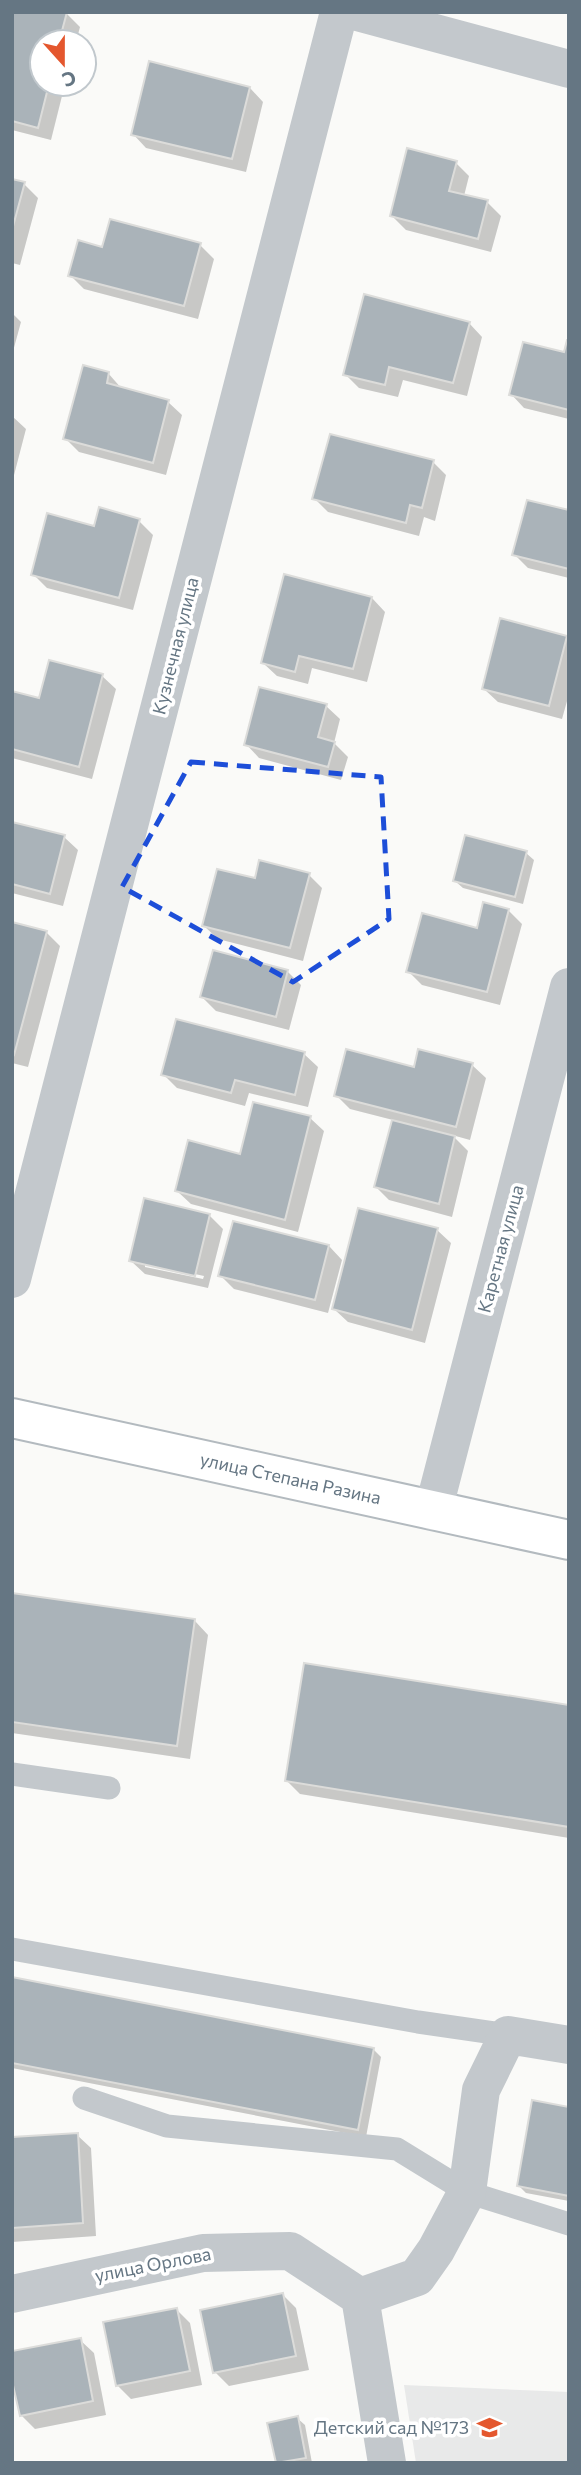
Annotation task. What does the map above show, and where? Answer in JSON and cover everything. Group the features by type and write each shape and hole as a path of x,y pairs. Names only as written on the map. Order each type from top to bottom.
{"main road":[{"name":"улица Степана Разина","path":"12,1418 569,1540"}],"street":[{"name":"Кузнечная улица","path":"12,1279 339,12"},
{"path":"356,12 569,69"},
{"name":"Каретная улица","path":"433,1511 569,987"},
{"path":"387,2463 360,2297 417,2277 436,2250 467,2192 481,2090 508,2035 569,2045"},
{"name":"улица Орлова","path":"12,2294 204,2253 290,2251 360,2297"}],"lane":[{"path":"12,1774 109,1788"},
{"path":"12,1949 418,2022 508,2035"},
{"path":"84,2098 167,2126 397,2149 467,2192 569,2224"}],"highlighted area":[{"path":"191,762 381,777 389,919 293,982 122,887"}],"shaded area":[{"name":"Детский сад №173","path":"404,2385 569,2392 569,2463 416,2463"}],"building":[{"path":"12,12 67,12 63,28 28,28 28,98 46,98 38,128 12,121"},
{"path":"149,61 250,87 232,159 131,135"},
{"path":"407,148 457,161 449,191 488,200 478,239 390,216"},
{"path":"12,179 25,182 12,230"},
{"path":"110,219 201,243 184,306 68,276 78,240 102,247"},
{"path":"364,294 470,322 453,383 389,367 385,385 343,375"},
{"path":"567,340 569,410 509,395 523,342 564,352"},
{"path":"83,365 109,372 107,383 169,400 153,463 63,439"},
{"path":"330,434 434,460 422,508 410,505 406,523 312,499"},
{"path":"527,500 569,510 569,569 512,555"},
{"path":"99,507 140,519 119,598 31,575 47,513 94,526"},
{"path":"284,574 372,597 353,669 299,656 295,672 261,663"},
{"path":"500,618 567,636 549,706 482,689"},
{"path":"49,660 103,674 79,767 12,749 12,691 39,698"},
{"path":"259,687 327,704 318,737 335,742 328,767 244,745"},
{"path":"12,822 65,835 50,894 12,884"},
{"path":"465,835 527,851 515,897 453,881"},
{"path":"259,860 310,873 290,948 202,926 217,869 255,878"},
{"path":"483,902 509,909 487,992 406,972 422,913 477,928"},
{"path":"12,922 47,931 14,1055 12,1054"},
{"path":"213,950 288,970 276,1017 200,997"},
{"path":"176,1019 305,1052 295,1095 235,1080 231,1093 161,1075"},
{"path":"346,1049 414,1067 418,1049 473,1063 456,1127 334,1096"},
{"path":"253,1102 311,1116 285,1220 175,1191 188,1140 240,1154"},
{"path":"392,1120 455,1136 439,1204 374,1187"},
{"path":"144,1198 210,1214 195,1276 129,1261"},
{"path":"358,1208 438,1228 412,1330 332,1309"},
{"path":"233,1221 329,1245 315,1300 218,1276"},
{"path":"12,1593 195,1619 177,1746 12,1722"},
{"path":"304,1663 569,1705 569,1827 285,1781"},
{"path":"12,1977 374,2048 358,2130 12,2063"},
{"path":"532,2100 569,2107 569,2196 517,2186"},
{"path":"78,2133 83,2223 12,2228 12,2137"},
{"path":"283,2293 296,2356 213,2373 200,2310"},
{"path":"177,2308 190,2371 116,2386 103,2322"},
{"path":"81,2338 93,2401 20,2416 12,2381 12,2351"},
{"path":"298,2416 306,2458 276,2463 267,2423"}],"place":[{"name":"Детский сад №173","path":"489,2428"}]}
